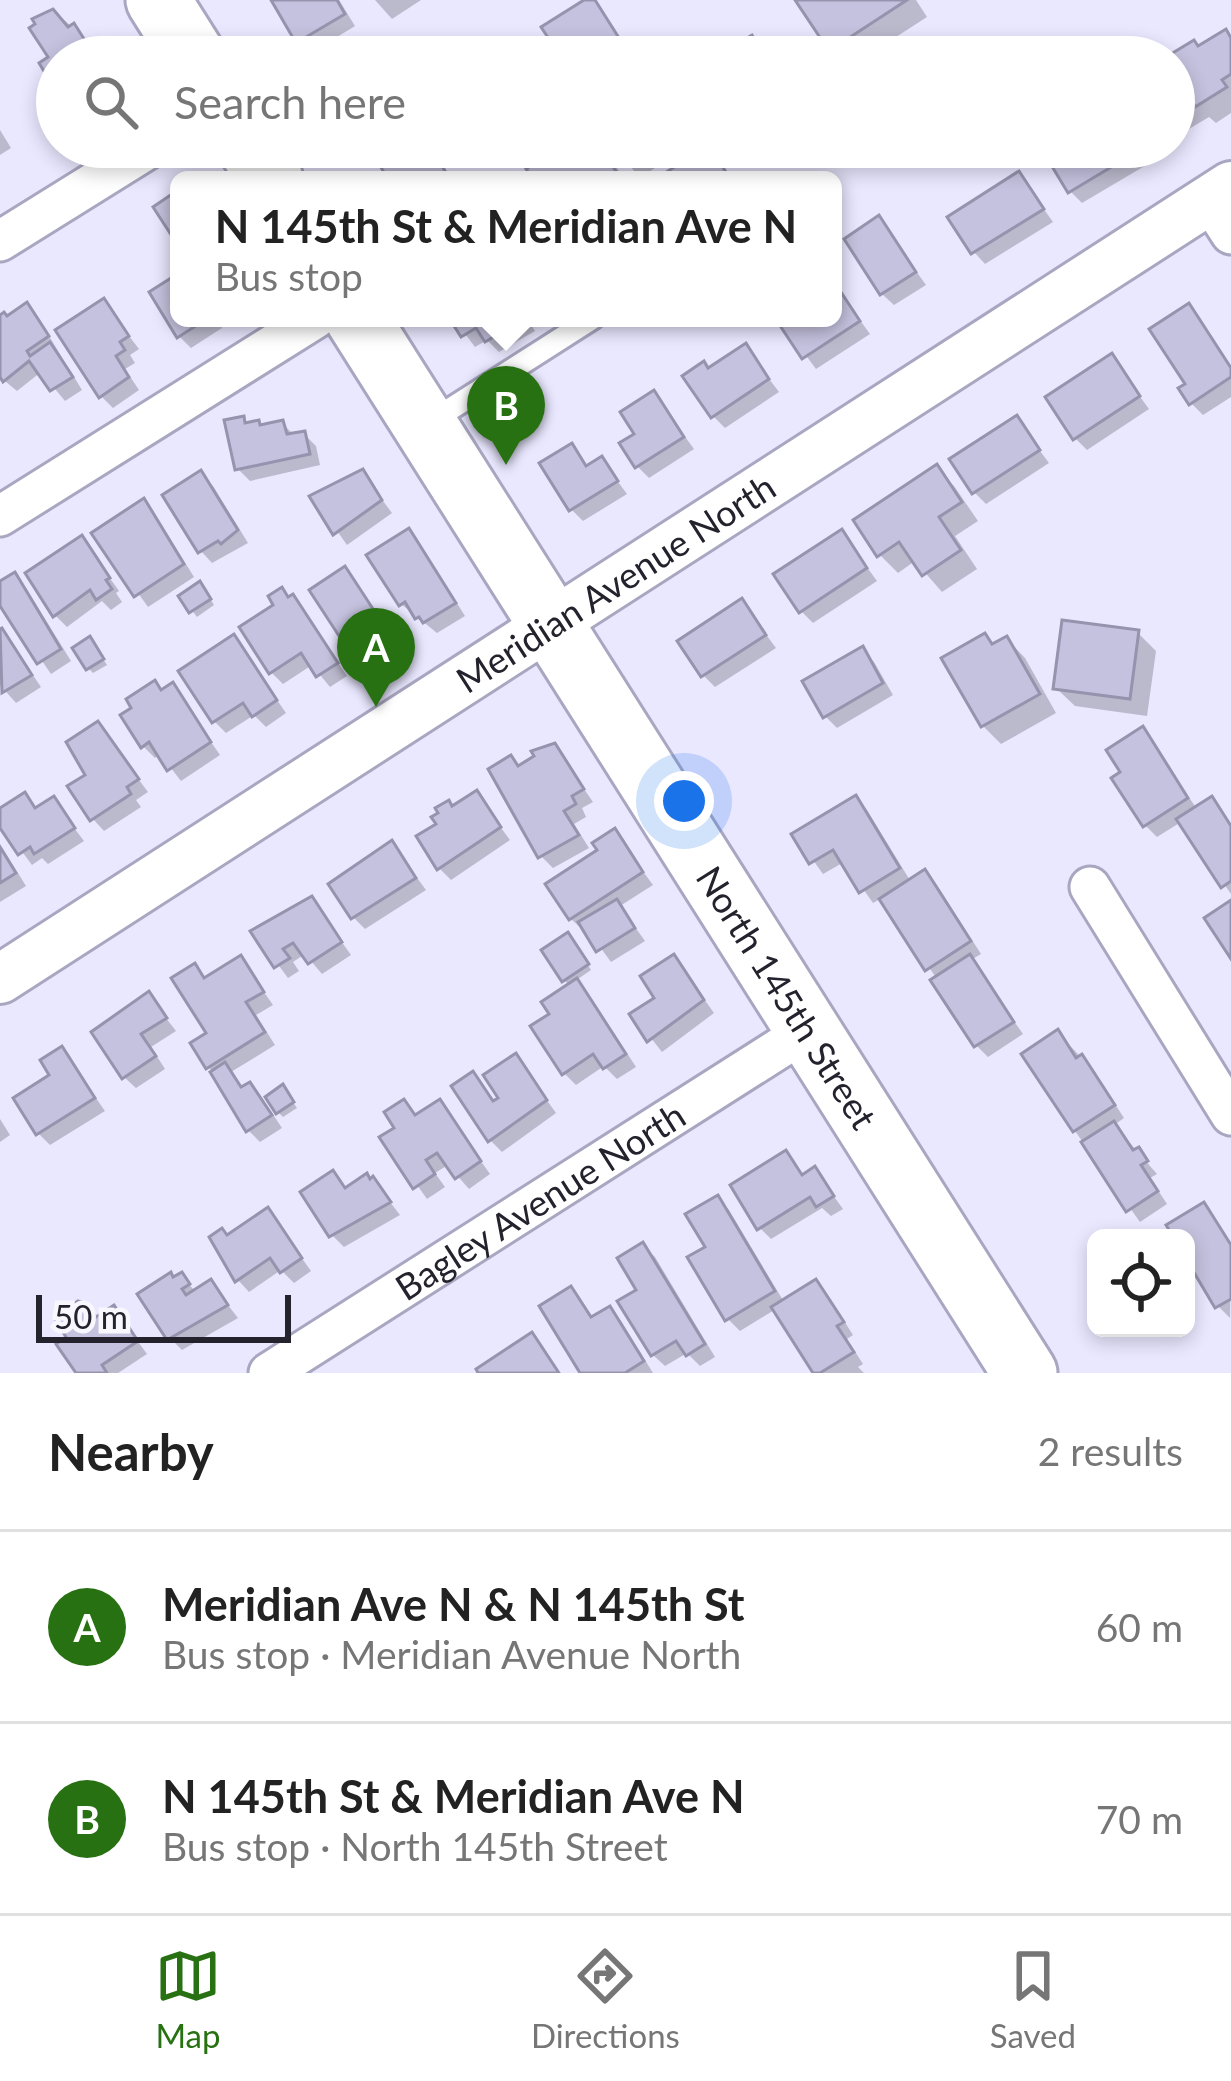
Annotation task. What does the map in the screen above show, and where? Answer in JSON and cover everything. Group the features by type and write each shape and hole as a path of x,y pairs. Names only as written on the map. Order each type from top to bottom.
{"main road":[{"path":"158,0 181,36"},
{"name":"North 145th Street","path":"363,327 1024,1373"}],"street":[{"path":"0,241 117,168"},
{"name":"Meridian Avenue North","path":"0,979 549,626 1224,207"},
{"path":"0,516 302,327"},
{"path":"1090,887 1231,1115"},
{"name":"Bagley Avenue North","path":"269,1373 808,1030"}],"lane":[{"path":"424,426 579,327"}],"building":[{"path":"271,0 337,0 345,14 308,36 292,36"},
{"path":"584,0 595,0 618,36 547,36 541,27"},
{"path":"795,0 907,0 852,36 819,36"},
{"path":"53,9 68,27 74,23 82,36 36,39 29,28 35,24 32,19"},
{"path":"1226,29 1231,38 1231,74 1222,80 1227,87 1195,107 1195,42 1198,46"},
{"path":"381,168 445,171 383,171"},
{"path":"614,168 616,171 527,171"},
{"path":"723,168 725,171 668,171"},
{"path":"1053,168 1110,168 1068,193"},
{"path":"1019,171 1044,209 971,254 947,217"},
{"path":"170,195 170,233 153,207"},
{"path":"879,215 916,272 880,295 844,239"},
{"path":"170,279 170,326 149,292"},
{"path":"842,294 860,321 802,359 781,327 842,327"},
{"path":"104,298 129,336 120,342 125,350 116,356 129,377 99,398 55,330"},
{"path":"27,302 49,336 27,351 30,356 50,342 73,377 50,391 29,361 3,382 0,377 0,315 7,316"},
{"path":"1189,303 1231,368 1231,377 1189,405 1178,388 1185,384 1149,329"},
{"path":"170,327 194,327 177,338"},
{"path":"455,327 510,327 485,342 476,328 461,337"},
{"path":"746,343 769,379 711,418 682,376 704,361 708,368"},
{"path":"1112,353 1140,396 1073,440 1045,397"},
{"path":"654,390 684,437 635,468 619,443 634,434 620,412"},
{"path":"1017,415 1040,450 972,494 949,459"},
{"path":"244,416 245,423 259,420 260,425 283,420 287,434 305,431 310,454 235,470 224,420"},
{"path":"572,443 586,466 602,456 618,481 569,511 539,463"},
{"path":"937,464 962,502 939,517 961,550 922,576 899,542 877,557 853,520"},
{"path":"363,469 382,500 333,535 309,496"},
{"path":"201,470 238,530 221,544 218,541 198,553 162,495"},
{"path":"144,498 184,564 134,597 91,533"},
{"path":"409,528 456,603 423,623 405,602 399,606 366,555"},
{"path":"842,529 867,568 799,613 773,574"},
{"path":"82,535 112,589 96,600 90,590 53,617 25,573"},
{"path":"345,566 390,635 385,638 389,645 358,665 309,590"},
{"path":"15,572 61,649 37,664 0,606 0,581"},
{"path":"200,581 211,599 189,613 178,596"},
{"path":"282,587 288,597 293,594 338,663 316,677 301,653 269,674 239,627 273,605 268,596"},
{"path":"742,598 766,635 701,677 677,641"},
{"path":"1062,620 1139,630 1130,699 1053,689"},
{"path":"0,629 32,675 2,693"},
{"path":"985,633 992,644 1007,636 1040,694 981,727 941,658"},
{"path":"234,634 277,700 252,717 243,703 212,723 178,671"},
{"path":"90,636 104,659 86,670 72,648"},
{"path":"863,646 883,683 823,718 802,681"},
{"path":"155,680 161,690 173,682 211,742 167,771 149,742 141,748 120,715 131,708 126,699"},
{"path":"98,721 139,779 127,787 131,794 90,821 67,786 85,775 66,742"},
{"path":"1143,726 1188,798 1143,827 1111,778 1120,772 1106,750"},
{"path":"555,743 584,789 572,796 576,804 564,811 579,835 538,858 488,769 511,755 518,766 534,756 531,751"},
{"path":"477,790 501,827 437,870 416,836 436,824 431,817 438,813 435,808 449,800 452,806"},
{"path":"25,792 35,808 54,796 75,828 34,854 30,847 18,855 0,828 0,808"},
{"path":"856,795 900,868 859,893 833,850 809,864 791,834"},
{"path":"1212,796 1231,826 1231,881 1221,888 1176,819"},
{"path":"615,828 643,872 569,920 545,884 597,850 592,843"},
{"path":"392,840 416,878 351,919 328,884"},
{"path":"0,847 16,873 0,883"},
{"path":"925,869 971,941 925,971 879,899"},
{"path":"312,896 342,942 308,964 293,943 283,949 290,958 274,968 250,931"},
{"path":"617,899 635,928 596,952 578,922"},
{"path":"1231,900 1231,959 1204,918"},
{"path":"568,932 589,964 562,982 541,950"},
{"path":"674,954 704,1000 647,1042 629,1014 654,998 640,976"},
{"path":"970,954 1014,1022 974,1047 930,980"},
{"path":"241,955 264,992 246,1002 265,1032 206,1069 190,1043 206,1033 171,978 195,963 204,978"},
{"path":"577,978 626,1054 603,1069 593,1054 562,1075 530,1026 549,1014 541,1002"},
{"path":"149,991 167,1018 141,1034 156,1056 122,1079 91,1032"},
{"path":"1058,1029 1076,1058 1082,1054 1115,1105 1073,1132 1021,1054"},
{"path":"62,1046 95,1098 36,1135 13,1098 49,1075 40,1060"},
{"path":"516,1053 547,1100 488,1142 451,1086 473,1071 493,1101 498,1098 483,1075"},
{"path":"225,1062 241,1087 250,1082 272,1115 246,1132 210,1072"},
{"path":"283,1084 294,1102 276,1114 265,1097"},
{"path":"404,1099 415,1115 440,1099 481,1161 455,1179 437,1153 426,1160 435,1174 413,1189 379,1137 394,1128 384,1112"},
{"path":"1114,1121 1133,1150 1139,1147 1148,1161 1141,1165 1158,1191 1126,1212 1081,1142"},
{"path":"786,1150 802,1175 815,1166 834,1196 816,1207 810,1197 757,1230 730,1185"},
{"path":"333,1170 345,1188 367,1173 370,1179 373,1176 391,1202 329,1237 300,1192"},
{"path":"718,1195 775,1291 725,1321 687,1257 705,1247 685,1214"},
{"path":"1204,1202 1231,1245 1231,1299 1215,1308 1195,1274 1195,1229 1168,1229 1166,1225"},
{"path":"268,1207 302,1258 280,1273 270,1258 235,1282 209,1237 222,1228 227,1235"},
{"path":"643,1242 705,1344 686,1356 676,1341 651,1356 617,1301 636,1290 617,1258"},
{"path":"171,1272 173,1277 182,1272 190,1284 182,1289 186,1295 211,1279 228,1305 167,1340 137,1294"},
{"path":"816,1279 844,1322 837,1326 854,1352 820,1373 813,1373 771,1307"},
{"path":"571,1286 591,1317 610,1306 644,1361 625,1373 580,1373 539,1306"},
{"path":"78,1301 87,1304 96,1317 114,1305 138,1341 102,1365 107,1373 76,1373 56,1344 66,1337 56,1321 58,1314"},
{"path":"532,1332 559,1373 478,1373 476,1369"}],"place":[{"name":"N 145th St & Meridian Ave N","path":"506,465"},
{"name":"Meridian Ave N & N 145th St","path":"376,707"}]}
